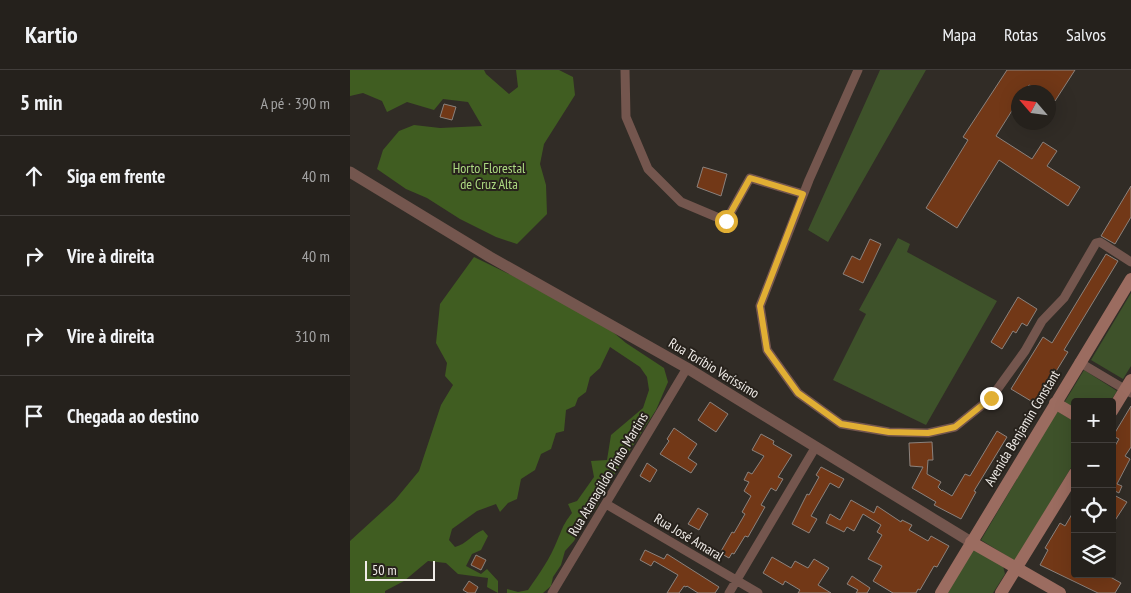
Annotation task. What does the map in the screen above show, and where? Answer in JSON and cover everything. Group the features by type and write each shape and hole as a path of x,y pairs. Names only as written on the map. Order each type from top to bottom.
{"main road":[{"name":"Avenida Benjamin Constant","path":"941,593 1054,403 1131,279"},
{"path":"1116,406 1129,388"},
{"path":"1054,403 1071,413"},
{"path":"1001,593 1071,480"},
{"name":"Rua Toríbio Veríssimo","path":"971,542 1060,593"}],"street":[{"path":"625,70 626,116 648,169 681,202 726,221 750,178 803,194"},
{"path":"858,70 803,194 760,306 767,350 798,393 841,424 889,432 928,433 955,427 991,398 1025,352 1042,321 1064,298 1096,243 1100,242 1131,262"},
{"name":"Rua Toríbio Veríssimo","path":"350,172 490,257 687,368 971,542"},
{"path":"1079,362 1129,388"},
{"name":"Rua Atanagildo Pinto Martins","path":"552,593 687,368"},
{"path":"729,593 815,448"},
{"name":"Rua José Amaral","path":"606,504 758,593"}],"green space":[{"name":"Horto Florestal de Cruz Alta","path":"350,70 484,70 486,74 509,94 518,87 516,70 559,70 573,77 575,95 544,144 540,164 546,185 547,214 517,244 496,237 460,219 427,198 406,189 377,169 383,150 399,131 414,125 440,128 482,126 468,102 443,99 434,110 407,102 387,112 382,101 363,93 350,96"},
{"path":"880,70 926,70 828,242 808,230"},
{"path":"898,238 910,244 907,252 997,301 926,425 833,380 866,314 859,310"},
{"path":"474,257 608,328 626,343 664,368 668,382 656,410 603,492 597,507 584,522 574,541 565,551 551,586 543,593 507,593 507,589 518,592 528,590 548,560 564,524 572,513 568,504 577,501 594,477 591,461 607,460 611,435 643,408 649,390 647,377 640,367 610,347 600,368 590,377 586,392 578,398 575,406 566,410 564,431 556,433 551,449 541,454 535,470 521,479 517,499 508,503 500,512 496,504 477,511 452,529 449,540 455,547 463,544 483,530 488,536 481,550 472,554 466,566 481,574 487,569 498,581 498,593 487,587 488,578 458,574 446,563 428,561 404,581 385,591 385,593 350,593 350,541 395,500 419,471 441,405 453,385 445,376 447,363 436,343 440,304"},
{"path":"1131,293 1131,366 1123,379 1091,360"},
{"path":"1084,370 1117,391 1113,398 1071,398 1071,407 1064,403"},
{"path":"1057,411 1071,420 1071,468 1015,561 981,540"},
{"path":"972,548 1003,566 1005,574 993,593 945,593"}],"building":[{"path":"1007,70 1075,70 1056,99 1056,85 1011,85 1011,112 996,136 1032,159 1043,142 1057,151 1047,166 1080,187 1068,206 999,160 957,228 926,208 968,140 963,137"},
{"path":"444,104 456,107 452,120 440,117"},
{"path":"703,167 727,174 721,196 697,187"},
{"path":"1131,186 1131,217 1115,244 1101,236"},
{"path":"870,239 881,244 863,283 843,274 852,256 860,260"},
{"path":"1106,254 1118,261 1064,350 1068,352 1036,404 1011,389 1043,337 1052,343"},
{"path":"1018,297 1037,309 1027,326 1022,323 1016,333 1013,331 1002,349 991,342"},
{"path":"710,402 728,414 716,432 698,420"},
{"path":"1131,406 1131,447 1125,456 1130,459 1117,484 1122,486 1119,493 1116,492 1116,444 1119,439 1116,438 1116,431"},
{"path":"674,428 697,444 688,458 697,464 691,473 660,454 669,441 667,439"},
{"path":"997,431 1007,437 974,491 976,492 961,519 934,505 936,502 912,488 923,467 910,466 909,443 932,442 933,460 928,460 927,474 941,482 938,487 952,496 965,474 970,476"},
{"path":"761,434 774,441 773,444 792,455 778,477 783,479 776,491 771,488 761,505 765,507 748,537 745,536 734,554 732,553 729,558 720,553 745,514 742,512 751,496 744,491 749,482 744,480 748,472 752,474 764,456 752,450"},
{"path":"647,463 657,470 650,482 640,476"},
{"path":"821,467 844,479 839,488 830,483 811,516 817,519 809,533 792,524 807,494 809,495 819,477 816,475"},
{"path":"1116,496 1127,502 1116,519"},
{"path":"851,500 874,513 877,506 901,522 902,520 912,525 909,530 928,541 931,536 949,546 937,567 934,566 920,590 918,589 916,593 893,593 873,581 882,566 868,559 882,535 877,532 881,525 863,514 854,531 847,527 844,532 826,523 830,514 840,520"},
{"path":"698,508 708,514 699,530 688,524"},
{"path":"1071,516 1071,578 1112,578 1121,583 1115,593 1098,593 1040,565 1048,550 1045,548 1060,523 1065,526"},
{"path":"645,550 664,559 667,554 719,587 715,593 698,593 684,586 679,593 667,593 678,575 654,561 651,566 640,560"},
{"path":"476,555 486,560 481,570 471,565"},
{"path":"772,557 791,568 795,561 808,568 814,559 829,568 818,585 831,593 798,593 800,590 785,581 783,585 763,573"},
{"path":"852,576 870,588 867,593 856,593 858,590 847,584"},
{"path":"469,581 478,587 475,593 468,593 463,590"}],"route":[{"path":"726,221 750,178 803,194 760,306 767,350 798,393 841,424 889,432 928,433 955,427 991,398"}]}
